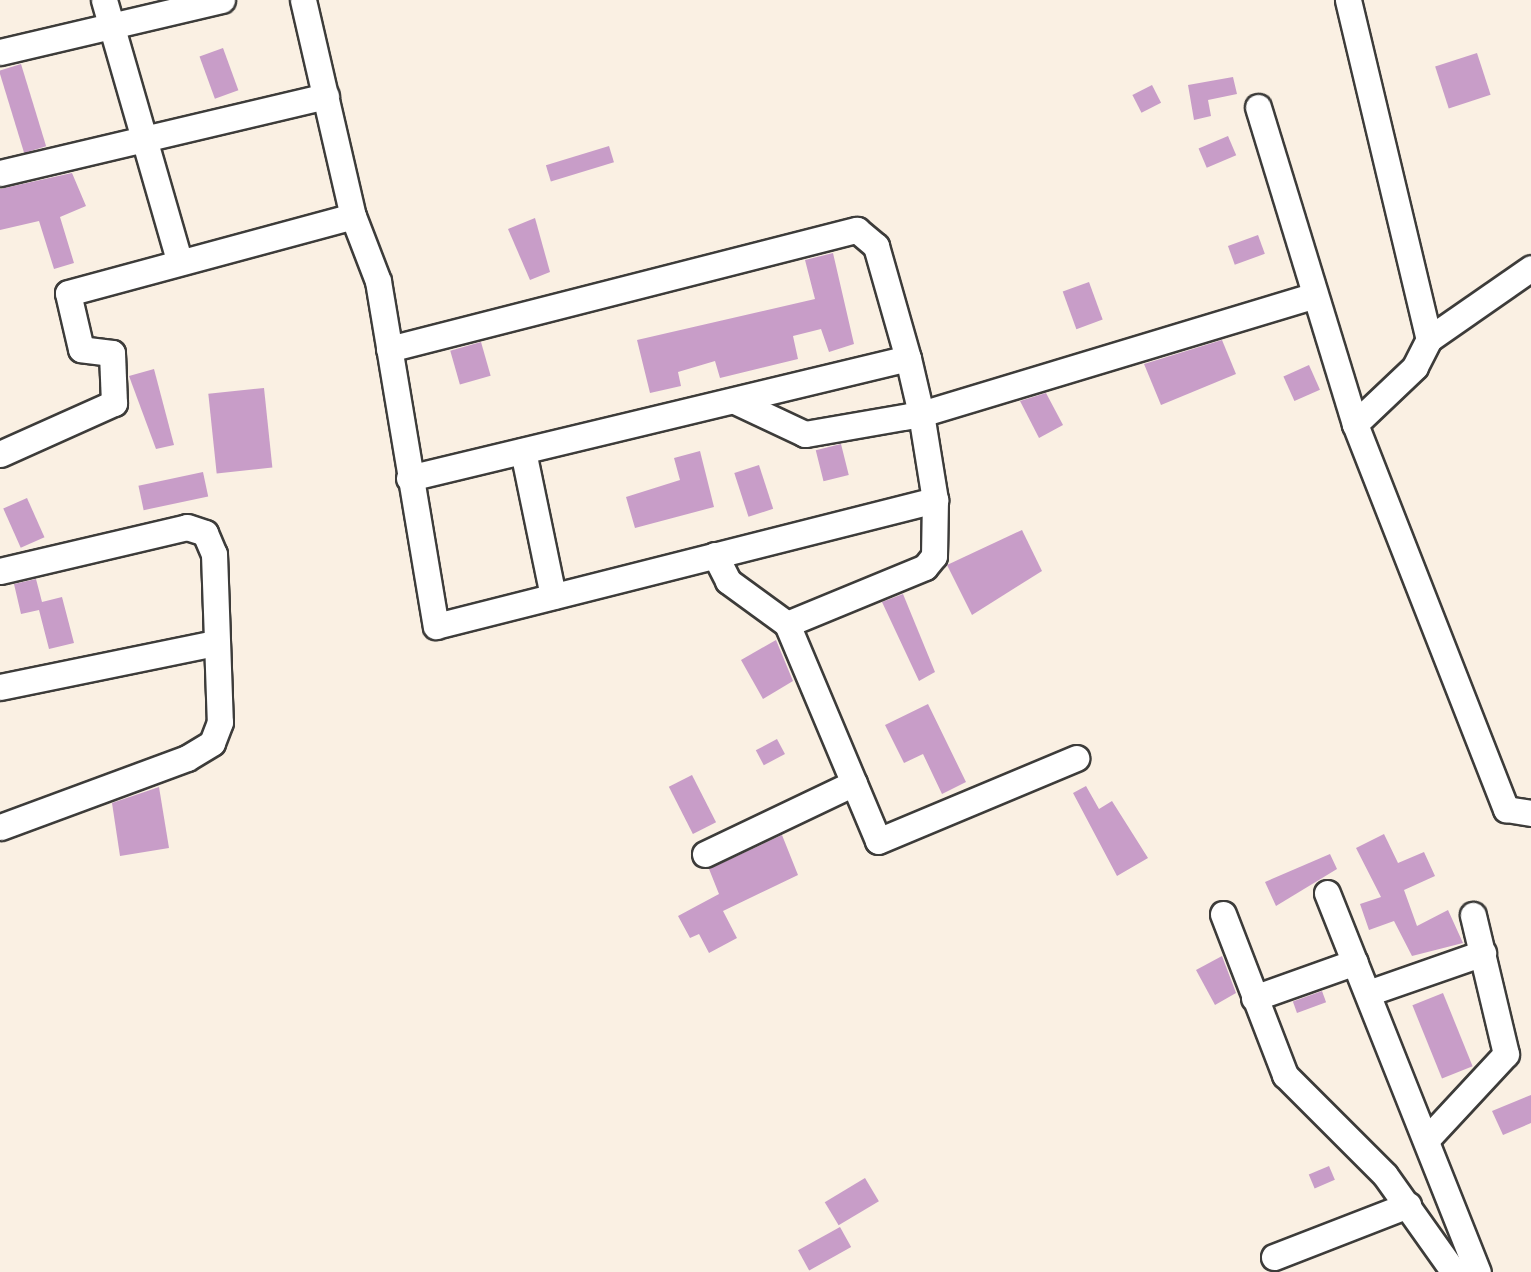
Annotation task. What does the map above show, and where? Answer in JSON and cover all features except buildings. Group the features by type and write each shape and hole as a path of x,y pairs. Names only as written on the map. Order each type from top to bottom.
{"street":[{"path":"104,0 141,140 179,259"},
{"path":"0,52 222,0"},
{"path":"304,0 353,216 378,281 436,626 935,500"},
{"path":"1348,0 1429,338"},
{"path":"0,174 326,96"},
{"path":"1258,106 1355,424 1506,809 1531,812"},
{"path":"0,454 114,403 113,356 81,349 66,295 179,259 353,216"},
{"path":"389,348 857,230 876,246 921,414 935,500 931,562 787,624"},
{"path":"1355,424 1415,367 1429,338 1531,268"},
{"path":"735,402 805,434 921,414 1313,296"},
{"path":"410,478 908,358"},
{"path":"523,451 553,596"},
{"path":"0,571 198,529 214,554 214,642 220,722 212,743 0,827"},
{"path":"715,555 728,581 787,624 878,841 1076,758"},
{"path":"0,687 214,642"},
{"path":"705,854 854,783"},
{"path":"1327,893 1478,1272"},
{"path":"1223,914 1254,998 1297,1093 1408,1205 1454,1272"},
{"path":"1427,1139 1504,1061 1473,915"},
{"path":"1368,993 1483,953"},
{"path":"1254,998 1355,962"},
{"path":"1274,1256 1408,1205"}]}
